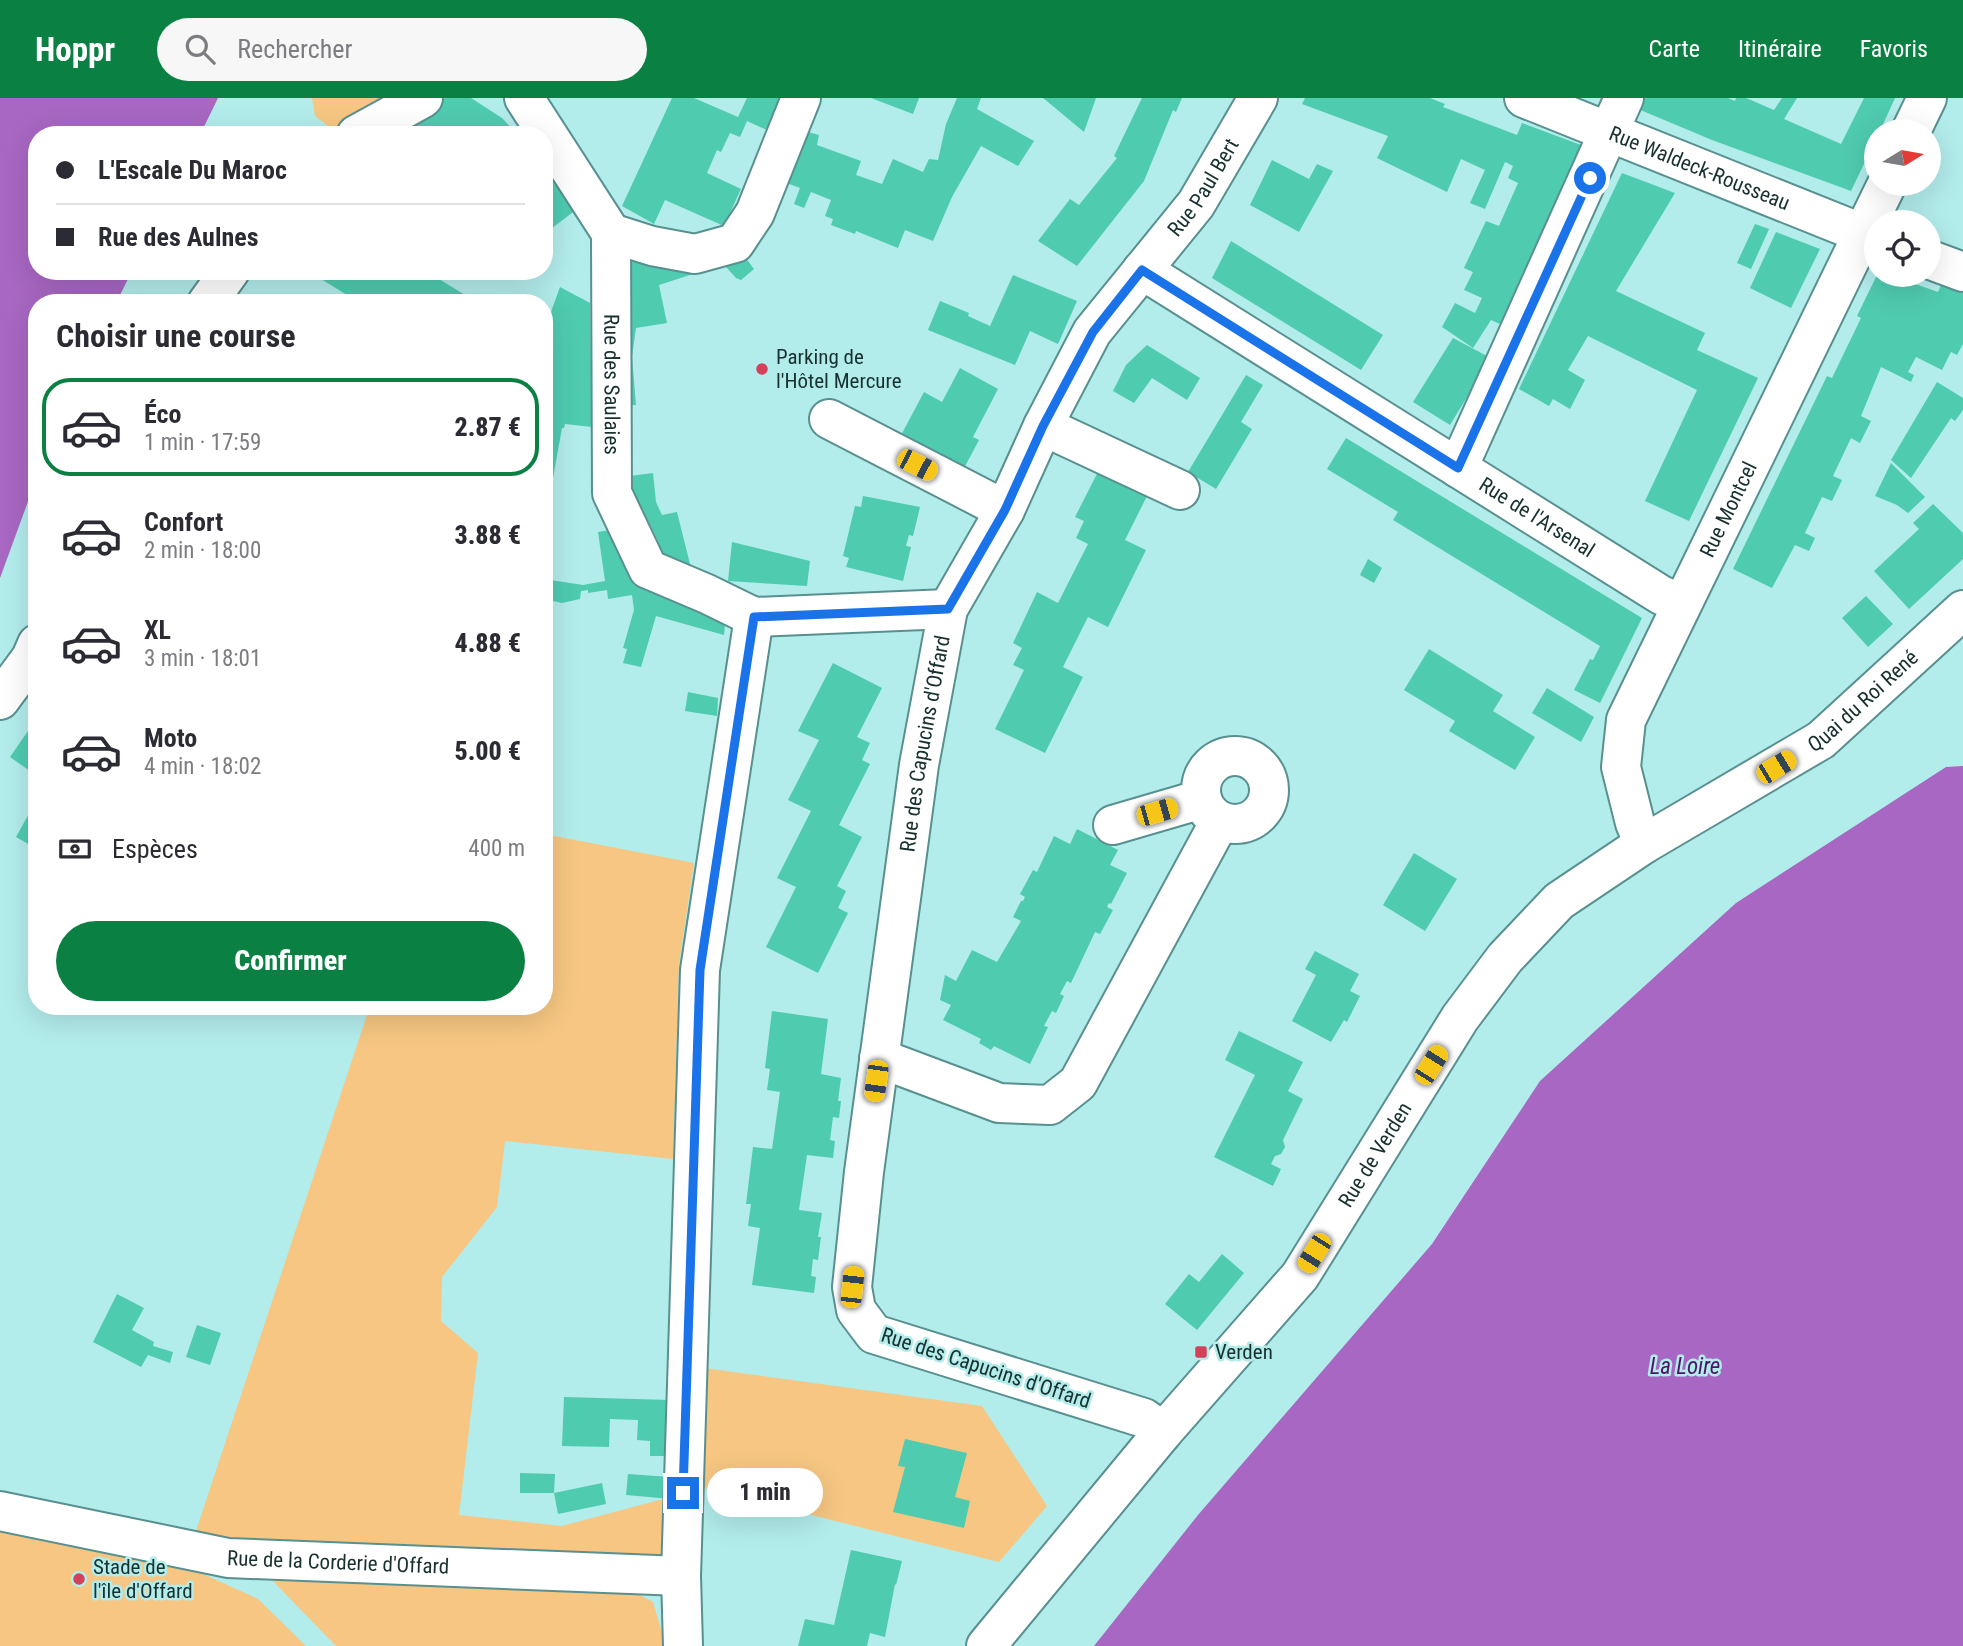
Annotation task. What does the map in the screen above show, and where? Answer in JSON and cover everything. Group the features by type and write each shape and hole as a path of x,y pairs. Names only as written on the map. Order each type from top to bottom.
{"street":[{"path":"372,126 423,98"},
{"path":"524,98 542,126"},
{"path":"553,143 611,233 652,246 695,254 734,243 755,213 801,98"},
{"name":"Rue Paul Bert","path":"1142,270 1196,204 1258,98"},
{"name":"Rue Waldeck-Rousseau","path":"1524,98 1617,115 1864,233"},
{"path":"1917,119 1927,98"},
{"path":"1458,468 1617,115"},
{"name":"Rue des Saulaies","path":"611,233 612,493 648,569 754,617"},
{"name":"Rue Montcel","path":"1644,844 1635,823 1621,767 1626,720 1682,604 1864,248"},
{"path":"1941,264 1963,272"},
{"name":"Rue des Capucins d'Offard","path":"1142,270 1093,332 1043,426 1005,510 948,609 919,765 879,1058 852,1287 856,1310 874,1334 1144,1418 1163,1432"},
{"name":"Rue de l'Arsenal","path":"1142,270 1661,595 1682,604"},
{"path":"829,419 1005,510"},
{"path":"1043,426 1180,490"},
{"path":"683,1646 681,1576 700,970 754,617 948,609"},
{"name":"Quai du Roi René","path":"1644,844 1821,740 1963,610"},
{"path":"0,700 28,662"},
{"path":"879,1058 999,1103 1050,1105 1078,1083 1211,810 1113,825"},
{"name":"Rue de Verden","path":"986,1646 1163,1432 1300,1276 1460,1018 1505,958 1559,901 1644,844"},
{"name":"Rue de la Corderie d'Offard","path":"0,1511 228,1558 681,1576"}],"shaded area":[{"path":"312,98 385,98 340,126 328,126 315,116"},
{"path":"553,836 694,863 679,964 673,1159 505,1141 497,1207 442,1277 441,1321 478,1353 459,1515 562,1526 663,1499 662,1558 192,1543 367,1015 553,1015"},
{"path":"704,1368 982,1406 1047,1506 999,1562 704,1488"},
{"name":"Stade de l'île d'Offard","path":"0,1527 188,1567 258,1599 306,1646 0,1646"},
{"path":"267,1575 623,1586 653,1602 663,1636 663,1646 336,1646"}],"water":[{"path":"0,98 218,98 204,126 28,126 28,280 128,280 120,294 28,294 28,502 0,578"},
{"name":"La Loire","path":"1963,766 1963,1646 1094,1646 1198,1515 1432,1244 1540,1081 1736,903 1946,767"}],"building":[{"path":"445,98 471,98 510,126 409,126"},
{"path":"672,98 694,98 738,117 747,98 796,98 780,136 747,121 740,137 730,133 721,152 717,150 707,173 741,189 724,226 665,200 654,224 622,206"},
{"path":"871,98 919,98 913,114"},
{"path":"957,98 981,98 977,109 1034,141 1018,166 981,146 952,197 933,241 905,230 898,248 856,231 855,234 831,225 833,219 825,216 831,200 811,192 804,208 794,204 800,188 773,178 797,129 819,135 817,145 861,161 856,175 882,184 893,159 923,172 929,159 938,160 946,124"},
{"path":"1043,98 1096,98 1084,132 1054,107"},
{"path":"1142,98 1182,98 1176,112 1173,110 1144,181 1077,266 1038,241 1070,199 1079,205 1117,158 1114,156"},
{"path":"1305,98 1430,98 1445,104 1443,107 1517,135 1522,123 1581,145 1584,152 1502,325 1491,320 1473,348 1442,327 1455,303 1475,313 1482,298 1464,290 1473,272 1464,268 1486,221 1499,226 1518,183 1508,178 1513,166 1505,162 1485,209 1470,203 1485,170 1461,159 1447,192 1377,158 1388,136 1302,104"},
{"path":"1644,98 1728,98 1735,101 1736,98 1746,98 1774,110 1782,98 1797,98 1784,119 1841,144 1864,98 1895,98 1885,119 1864,119 1864,164 1851,191 1712,140 1638,109"},
{"path":"1272,160 1309,179 1317,164 1333,171 1299,232 1250,205"},
{"path":"1622,173 1675,193 1616,291 1705,333 1697,350 1758,378 1689,521 1645,501 1697,390 1588,336 1568,370 1585,380 1570,409 1553,399 1549,406 1519,389"},
{"path":"553,178 577,209 553,227"},
{"path":"1755,224 1769,229 1751,269 1737,263"},
{"path":"1776,232 1820,249 1791,308 1750,288"},
{"path":"1231,241 1383,335 1361,370 1212,278"},
{"path":"735,244 754,269 741,280 717,257"},
{"path":"638,256 696,273 659,285 667,323 636,328 632,357 636,405 616,406 619,314 632,309 625,291 623,260"},
{"path":"1013,275 1077,301 1058,344 1030,331 1015,365 928,330 940,301 969,313 968,316 990,326"},
{"path":"323,280 441,280 463,294 345,294"},
{"path":"1943,280 1963,288 1963,344 1957,355 1951,352 1942,370 1916,357 1908,372 1914,375 1911,382 1881,367 1861,416 1871,421 1860,443 1851,438 1833,476 1842,480 1832,501 1822,497 1805,533 1815,538 1809,551 1795,545 1772,588 1733,569 1827,376 1832,378 1861,318 1857,316 1871,287 1924,287 1938,292"},
{"path":"560,287 590,303 592,427 565,424 553,478 553,306"},
{"path":"1453,338 1487,356 1450,425 1413,402"},
{"path":"1147,345 1200,378 1187,400 1152,378 1134,403 1113,391 1126,365"},
{"path":"960,368 998,389 973,437 979,440 962,472 899,439 924,392 942,402"},
{"path":"1246,375 1263,385 1241,422 1252,429 1216,489 1188,472"},
{"path":"1937,382 1963,398 1963,410 1955,421 1951,418 1911,478 1891,460"},
{"path":"1346,438 1642,618 1600,703 1574,690 1600,646 1393,520 1398,512 1327,469"},
{"path":"1891,463 1925,497 1908,513 1875,496"},
{"path":"1101,466 1150,490 1125,540 1146,550 1108,627 1088,617 1063,667 1083,677 1045,753 995,729 1024,670 1013,665 1022,648 1013,643 1037,592 1058,603 1088,544 1076,538 1084,521 1075,517"},
{"path":"653,473 656,502 662,515 677,512 692,572 664,565 649,545 659,543 642,508 634,512 630,476"},
{"path":"863,496 920,507 913,536 909,535 906,546 911,547 903,581 846,567 849,558 843,556 855,506 861,507"},
{"path":"1933,504 1963,533 1963,559 1909,609 1874,571 1919,529 1913,523"},
{"path":"610,530 650,588 662,596 726,614 724,635 656,616 641,667 623,663 627,649 623,648 634,610 632,595 608,599 607,590 588,593 588,590 581,591 580,599 562,603 553,601 553,580 583,585 605,581 598,532"},
{"path":"732,542 810,561 807,586 728,581"},
{"path":"1368,559 1382,568 1374,583 1360,575"},
{"path":"1866,596 1893,624 1868,647 1842,618"},
{"path":"1429,649 1503,695 1493,711 1535,737 1515,770 1449,731 1455,721 1404,690"},
{"path":"833,663 882,688 857,737 870,743 862,760 870,764 839,825 862,837 837,886 846,891 838,908 848,913 818,973 766,947 796,887 777,878 811,811 788,800 819,740 798,731"},
{"path":"1547,688 1594,717 1581,742 1532,713"},
{"path":"688,692 718,698 717,716 685,711"},
{"path":"28,731 28,770 10,757"},
{"path":"28,815 28,844 16,837"},
{"path":"1077,829 1118,850 1110,865 1127,873 1107,907 1113,910 1100,934 1095,932 1071,983 1067,981 1060,994 1064,996 1056,1013 1052,1011 1044,1026 1048,1027 1030,1064 994,1046 991,1050 979,1043 981,1039 943,1020 951,1005 940,1000 945,975 956,981 972,950 997,962 1021,921 1013,917 1025,897 1020,894 1033,870 1037,872 1054,836 1070,844"},
{"path":"1414,853 1457,879 1425,931 1383,905"},
{"path":"1315,951 1359,974 1350,991 1360,996 1347,1022 1344,1020 1331,1042 1292,1021 1316,975 1305,969"},
{"path":"772,1011 828,1019 821,1074 841,1078 839,1118 833,1117 830,1140 835,1141 833,1158 807,1155 799,1210 822,1213 818,1260 813,1259 811,1276 816,1277 814,1293 752,1285 760,1228 748,1226 751,1204 746,1204 753,1147 772,1149 780,1092 767,1090 770,1069 765,1068"},
{"path":"1239,1031 1303,1062 1288,1091 1303,1099 1283,1140 1285,1147 1271,1164 1281,1169 1273,1186 1214,1157 1255,1075 1225,1060"},
{"path":"1222,1254 1244,1273 1197,1330 1165,1304 1189,1274 1199,1282"},
{"path":"117,1294 144,1308 132,1330 154,1342 153,1346 173,1352 170,1363 148,1355 141,1367 93,1342"},
{"path":"197,1325 221,1333 210,1365 186,1357"},
{"path":"564,1397 670,1400 670,1456 650,1456 650,1441 637,1440 638,1420 610,1419 609,1447 562,1446"},
{"path":"905,1439 967,1453 955,1497 970,1501 964,1528 893,1512 905,1467 898,1466"},
{"path":"520,1473 555,1474 554,1493 520,1493"},
{"path":"628,1474 670,1477 671,1499 626,1495"},
{"path":"602,1483 606,1504 558,1514 554,1493"},
{"path":"851,1550 902,1561 885,1637 870,1633 867,1646 798,1646 805,1619 834,1625"}],"place":[{"name":"Parking de l'Hôtel Mercure","path":"762,369"},
{"name":"Verden","path":"1201,1352"},
{"name":"Stade de l'île d'Offard","path":"79,1579"}],"route":[{"path":"683,1493 700,970 754,617 948,609 1005,510 1043,426 1093,332 1142,270 1458,468 1590,178"}]}
